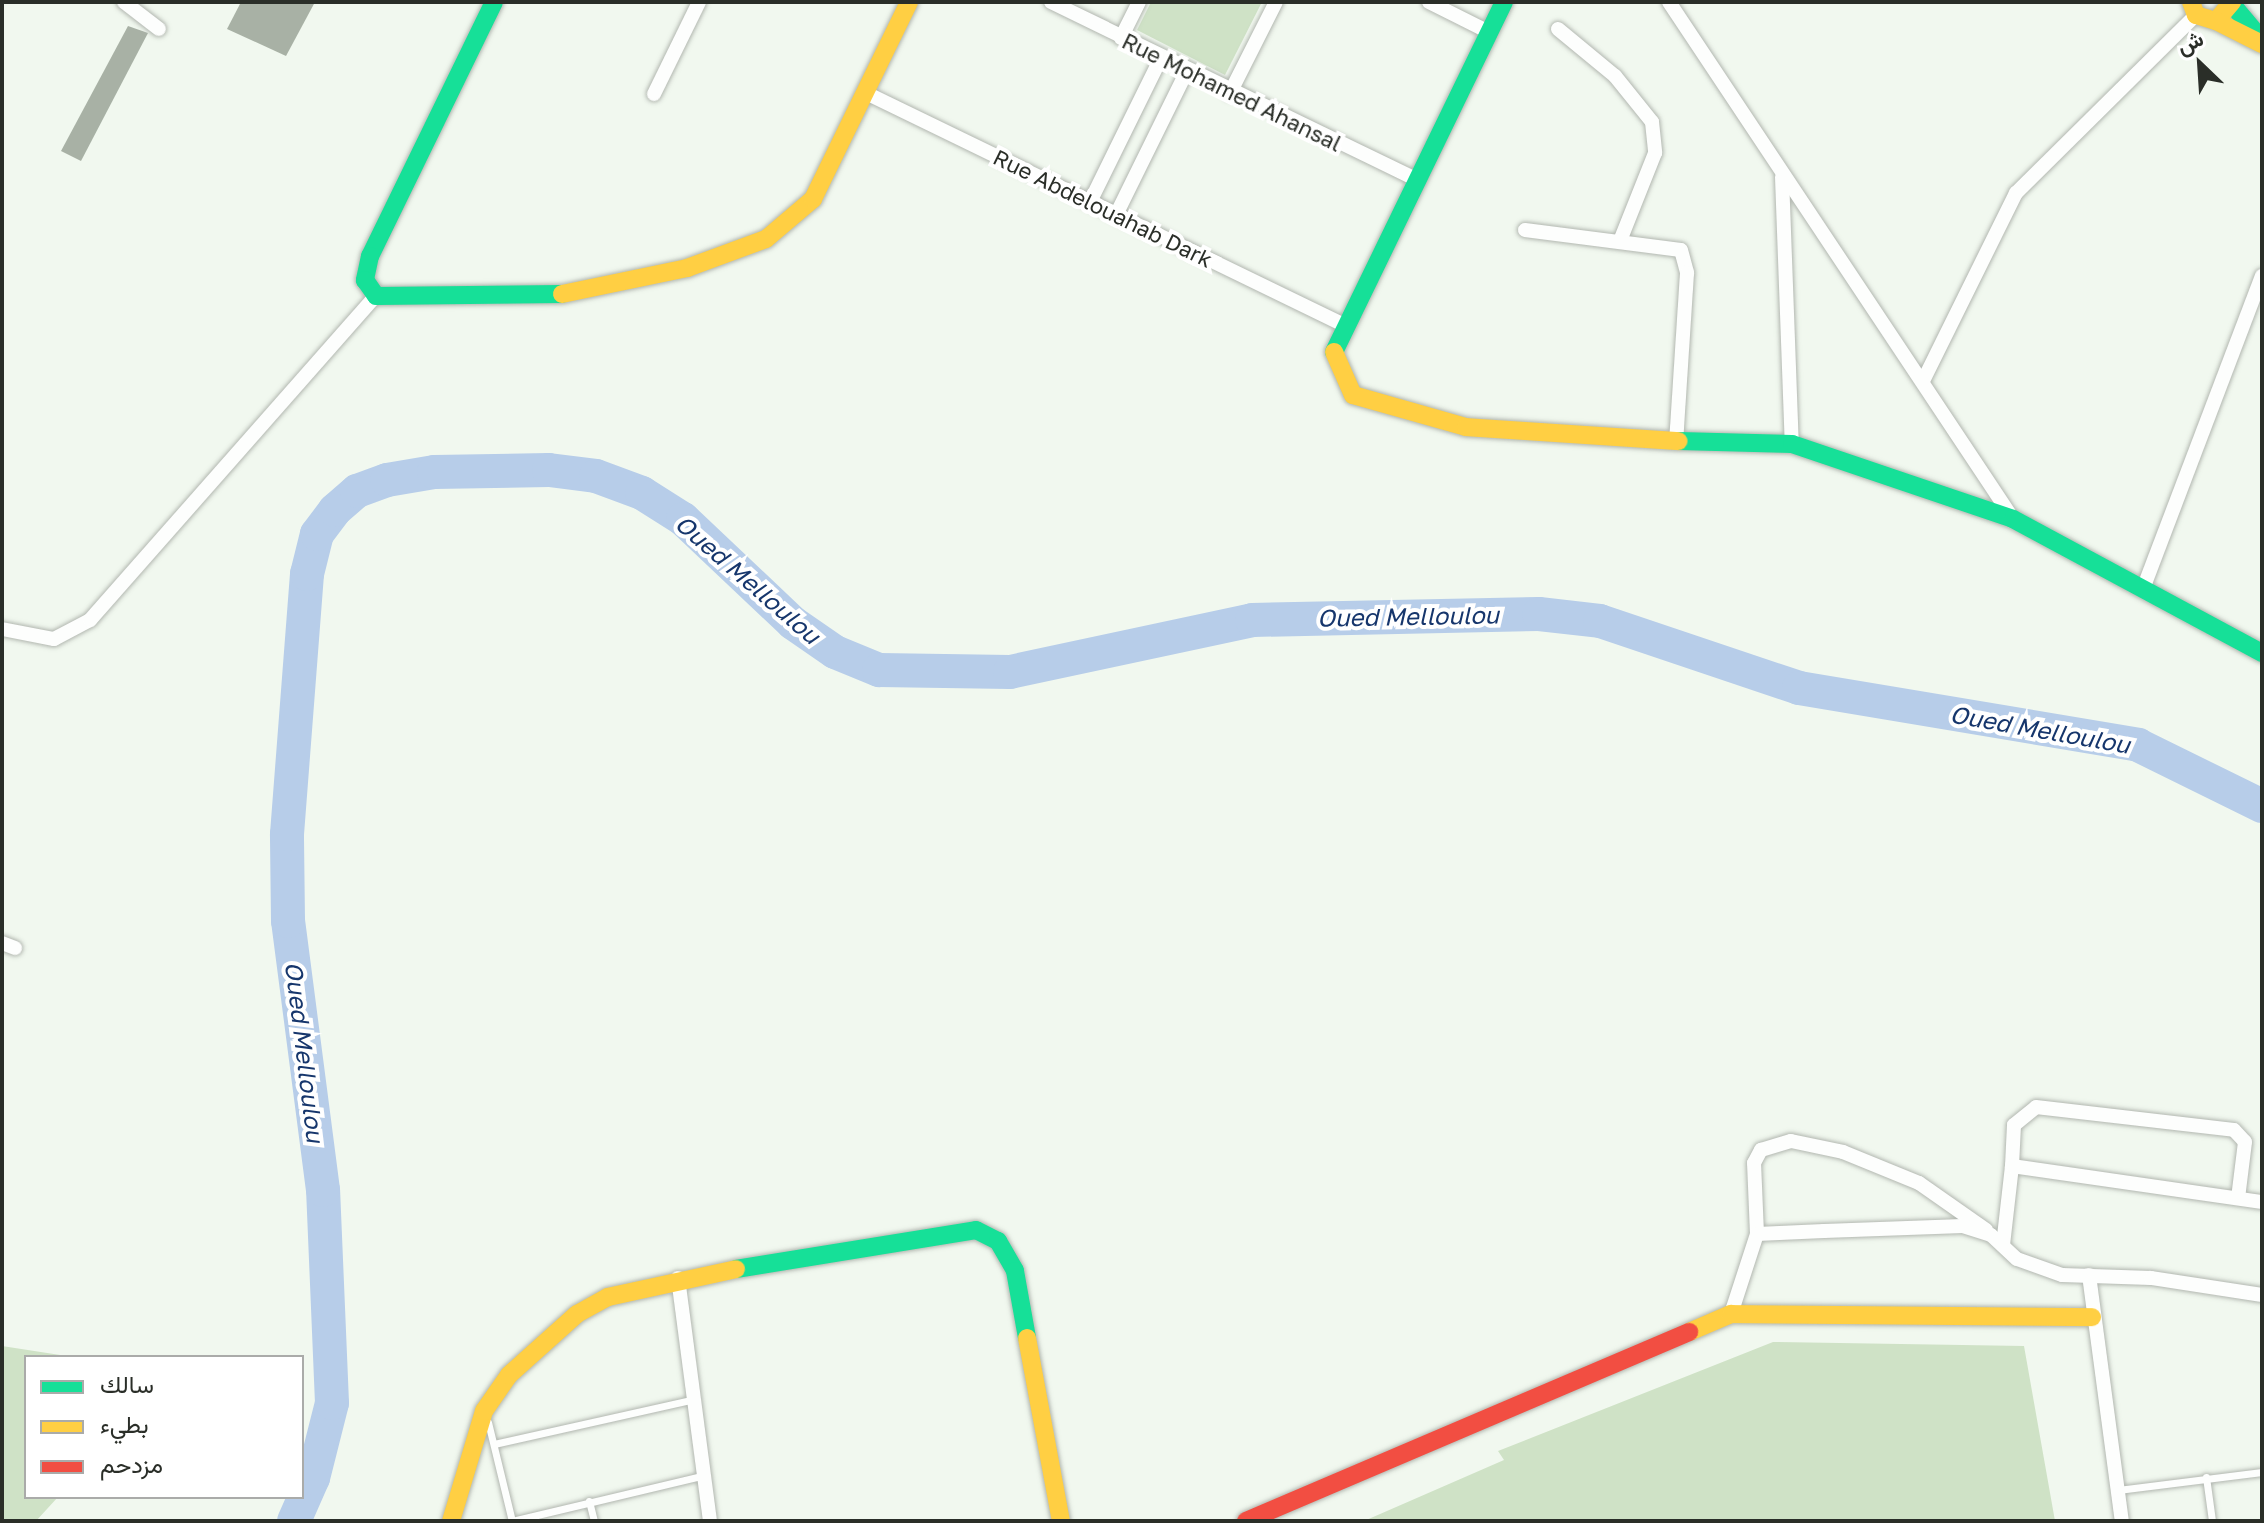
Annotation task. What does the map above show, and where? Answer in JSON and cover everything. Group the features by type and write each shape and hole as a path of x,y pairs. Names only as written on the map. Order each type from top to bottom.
{"street":[{"path":"124,2 159,29"},
{"path":"376,296 365,280 370,256 494,2"},
{"path":"654,94 699,2"},
{"path":"2,629 54,639 90,620 376,296 559,295 687,268 766,239 813,199 909,2"},
{"name":"Rue Mohamed Ahansal","path":"1051,2 1230,93 1415,179"},
{"path":"1121,38 1139,2"},
{"path":"1230,93 1276,2"},
{"path":"1429,2 1489,32"},
{"path":"1504,2 1342,324 1333,362 1347,387 1367,403 1453,424 1550,437 1792,444 1880,468 2013,519 2262,653"},
{"path":"1669,2 1782,177 1924,379 2013,519"},
{"path":"2216,21 2232,2 2262,42"},
{"path":"1924,379 2016,193 2188,6 2262,42"},
{"path":"1558,29 1615,76 1652,122 1655,153 1620,241"},
{"path":"1090,202 1161,58"},
{"path":"1116,215 1187,71"},
{"name":"Rue Abdelouahab Dark","path":"864,92 1342,324"},
{"path":"1782,177 1792,444"},
{"path":"1525,230 1681,250 1687,259 1676,441"},
{"path":"2143,589 2262,276"},
{"path":"1997,1240 2012,1166 2014,1125 2036,1107 2234,1130 2245,1142 2238,1198"},
{"path":"1731,1314 1757,1234 1754,1163 1761,1150 1791,1141 1843,1152 1919,1183 1961,1206 1997,1240 2037,1269 2262,1295"},
{"path":"2012,1166 2262,1202"},
{"path":"1757,1234 1963,1226 1997,1240"},
{"path":"451,1521 484,1411 509,1375 577,1314 608,1297 678,1278 957,1231 989,1234 1018,1282 1061,1521"},
{"path":"2089,1275 2092,1317 2122,1521"},
{"path":"678,1278 701,1476 710,1521"},
{"path":"1246,1521 1731,1314 2092,1317"}],"lane":[{"path":"494,1444 691,1400"},
{"path":"484,1411 512,1521 701,1476"},
{"path":"2118,1490 2262,1472"},
{"path":"2206,1477 2212,1521"},
{"path":"589,1501 594,1521"}],"green space":[{"path":"1151,2 1262,2 1225,75 1137,30"},
{"path":"1773,1342 2024,1346 2055,1521 1364,1521 1504,1460 1498,1451"},
{"path":"2,1346 60,1355 24,1355 24,1499 56,1499 36,1521 2,1521"}],"building":[{"path":"241,2 315,2 286,56 227,29"},
{"path":"128,26 148,33 81,161 61,151"}],"waterway":[{"name":"Oued Melloulou","path":"304,1498 313,1478 332,1403 323,1190 288,921 287,834 307,574 317,534 335,510 357,491 387,480 434,472 549,470 596,476 642,493 683,519 793,623 835,652 879,670 1010,672 1252,620 1539,614 1600,621 1799,688 2138,745 2262,806"},
{"name":"Oued Melloulou","path":"294,1521 304,1499"}],"traffic: fast":[{"path":"494,2 370,256 365,280 376,296 562,294"},
{"path":"1334,352 1504,2"},
{"path":"2231,3 2262,40"},
{"path":"1679,441 1792,444 2013,519 2262,653"},
{"path":"736,1269 976,1230 998,1241 1015,1271 1027,1338"}],"traffic: slow":[{"path":"562,294 687,268 766,239 813,199 909,2"},
{"path":"2191,2 2196,15 2216,21 2232,2"},
{"path":"2216,21 2262,44"},
{"path":"1334,352 1353,395 1466,427 1679,441"},
{"path":"451,1521 484,1411 509,1375 577,1314 608,1297 736,1269"},
{"path":"1689,1332 1731,1314 2092,1317"},
{"path":"1027,1338 1061,1521"}],"traffic: jam":[{"path":"1246,1521 1689,1332"}]}
